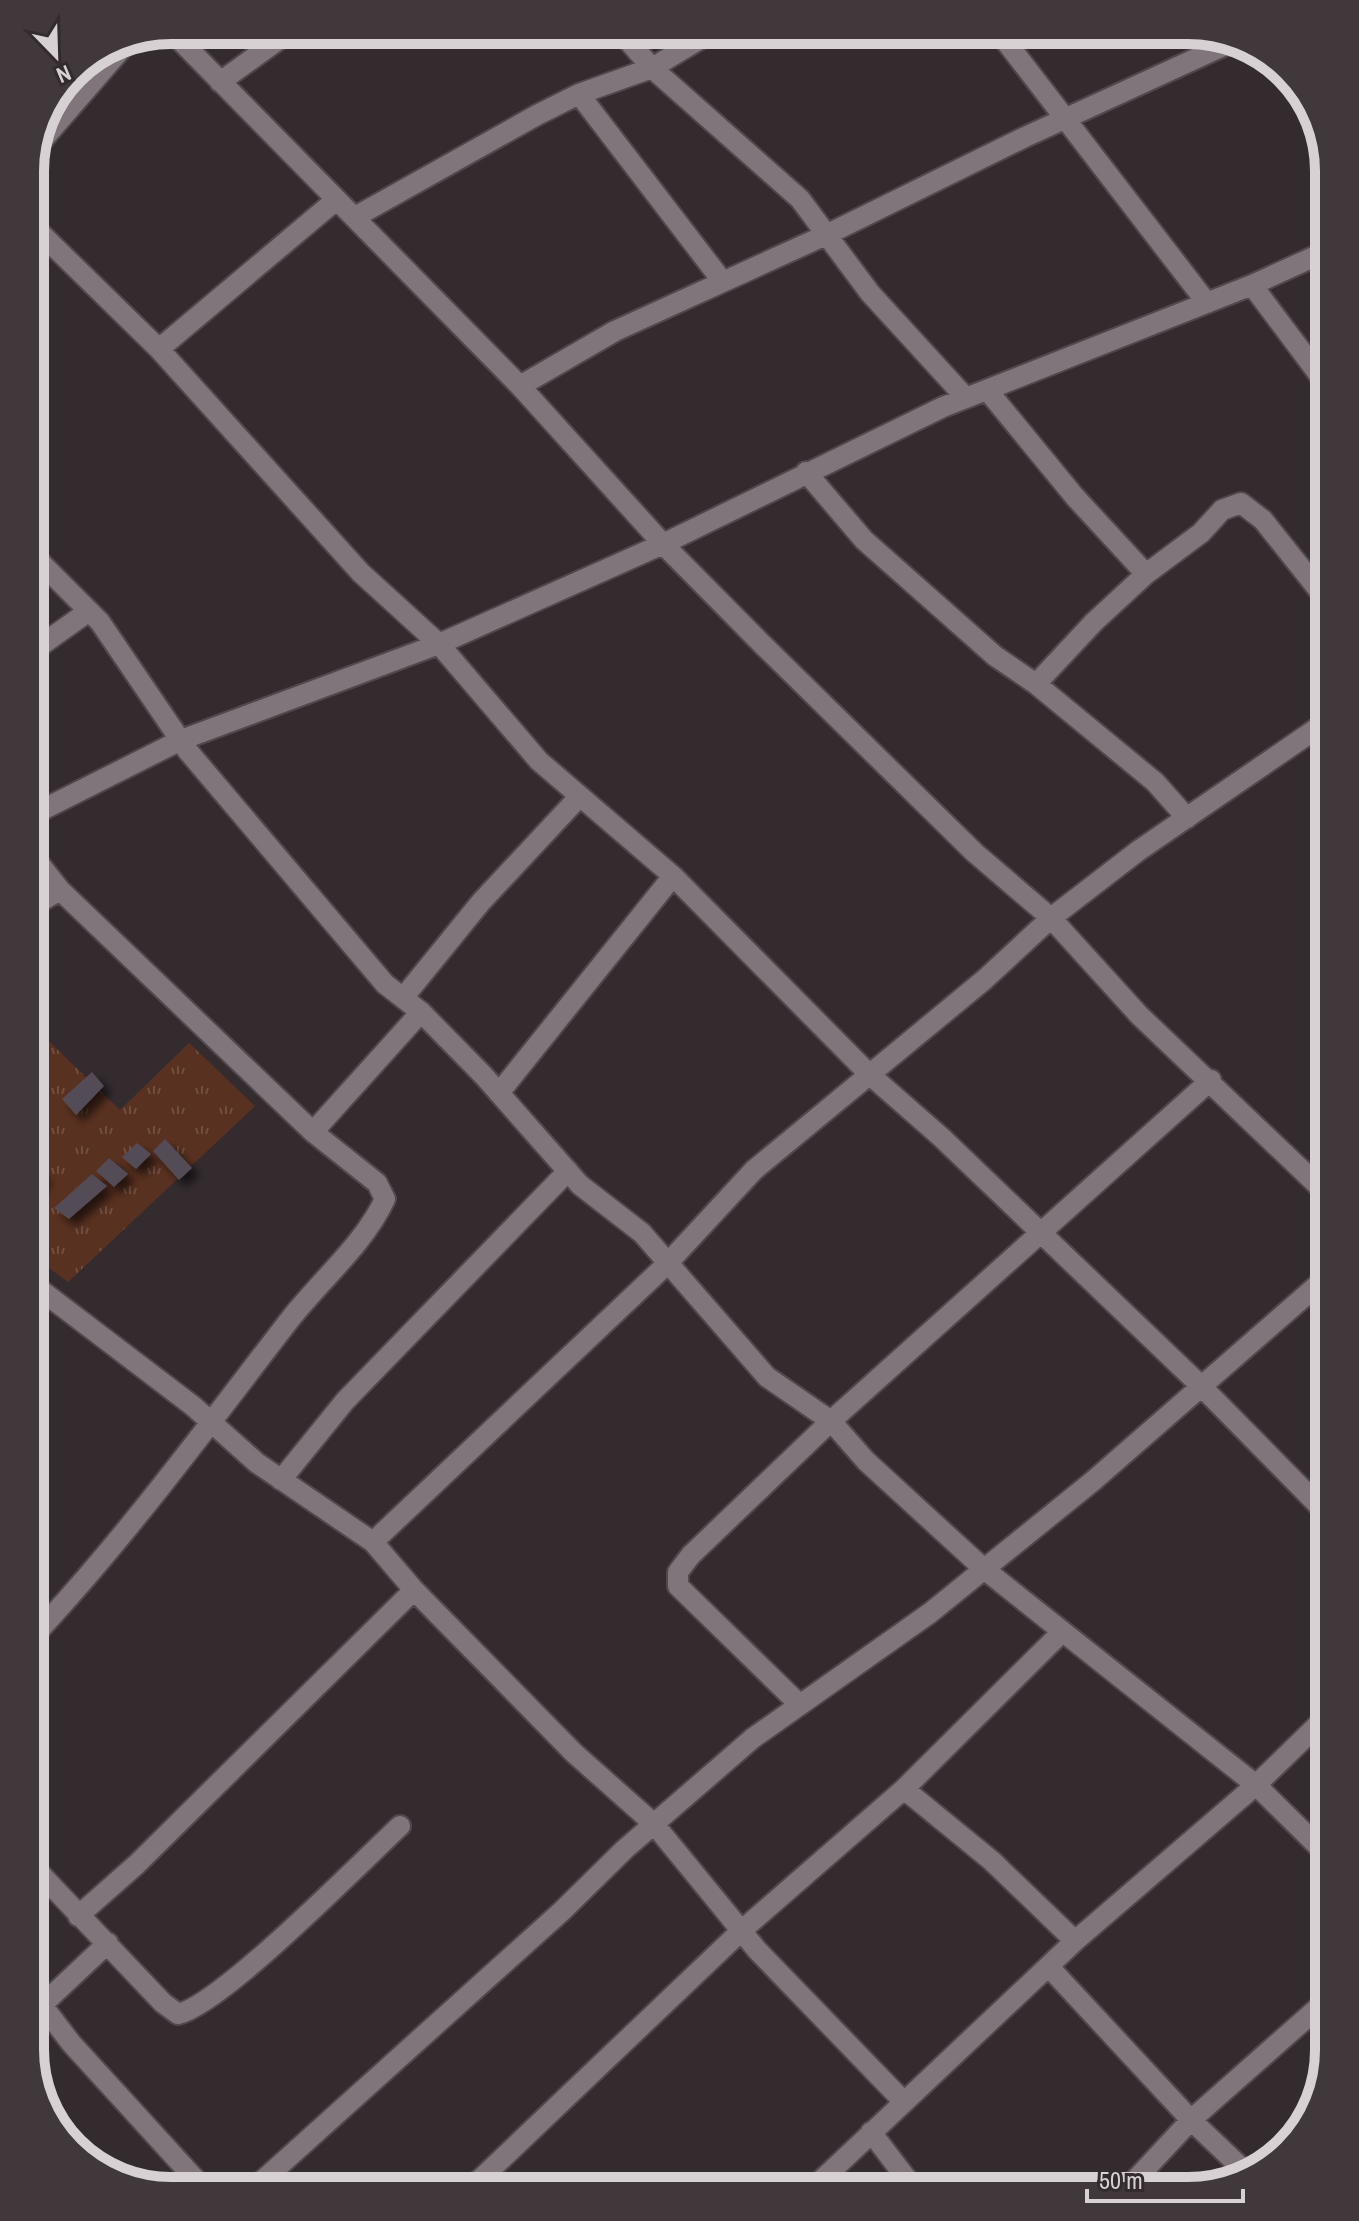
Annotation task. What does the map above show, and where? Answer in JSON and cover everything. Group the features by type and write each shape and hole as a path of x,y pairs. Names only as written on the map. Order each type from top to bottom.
{"street":[{"path":"183,44 520,386 663,544 975,853 1051,918 1139,1015 1211,1080 1315,1182"},
{"path":"220,82 273,44"},
{"path":"631,44 652,68 800,199 870,293 966,398"},
{"path":"355,217 579,94 652,68 692,44"},
{"path":"1007,44 1207,303"},
{"path":"520,386 615,331 828,234 1219,48"},
{"path":"51,130 113,58"},
{"path":"579,94 723,282"},
{"path":"159,349 336,200"},
{"path":"44,237 159,349 361,573 439,644 539,761 673,876 869,1074 941,1137 1201,1386 1315,1502"},
{"path":"44,809 181,740 439,644 663,544 806,472 966,398 1252,285 1315,256"},
{"path":"1252,285 1315,369"},
{"path":"988,391 1075,497 1146,574"},
{"path":"806,472 864,540 995,656 1036,684 1155,782 1187,818"},
{"path":"1036,684 1094,622 1146,574 1201,533 1222,510 1241,503 1263,520 1315,585"},
{"path":"44,566 89,611 181,740 375,972 421,1012 568,1171 642,1233 767,1377 831,1421 866,1461 984,1569 1256,1785 1315,1843"},
{"path":"44,643 89,611"},
{"path":"373,1542 667,1264 754,1170 984,980 1051,918 1187,818 1315,730"},
{"path":"403,998 481,902 579,797"},
{"path":"44,870 60,890 313,1132 377,1183 385,1199 376,1219 298,1310 136,1522 44,1624"},
{"path":"499,1093 673,876"},
{"path":"44,900 60,890"},
{"path":"313,1132 421,1012"},
{"path":"800,1705 678,1586 678,1572 691,1555 831,1421 1211,1080"},
{"path":"281,1480 345,1401 568,1171"},
{"path":"266,2177 654,1824 753,1738 930,1613 1093,1481 1315,1287"},
{"path":"44,1293 211,1422 257,1463 373,1542 414,1590 574,1753 654,1824 741,1931 904,2102"},
{"path":"78,1916 137,1864 414,1590"},
{"path":"483,2177 741,1931 904,1789 1062,1632"},
{"path":"824,2177 1075,1941 1256,1785 1315,1728"},
{"path":"904,1789 992,1861 1075,1941"},
{"path":"44,1878 163,2003 178,2014 189,2011 235,1976 400,1826"},
{"path":"44,2003 108,1943"},
{"path":"1049,1967 1191,2120 1239,2166"},
{"path":"1138,2177 1191,2120 1315,2010"},
{"path":"44,2018 193,2177"},
{"path":"871,2132 905,2177"}],"green space":[{"path":"44,1037 120,1110 189,1043 255,1106 68,1282 44,1264"}],"building":[{"path":"92,1072 104,1086 76,1115 62,1099"},
{"path":"165,1139 192,1168 179,1180 153,1151"},
{"path":"137,1143 151,1154 136,1169 122,1157"},
{"path":"109,1158 128,1174 114,1187 96,1171"},
{"path":"92,1174 107,1186 69,1219 54,1208"}]}
